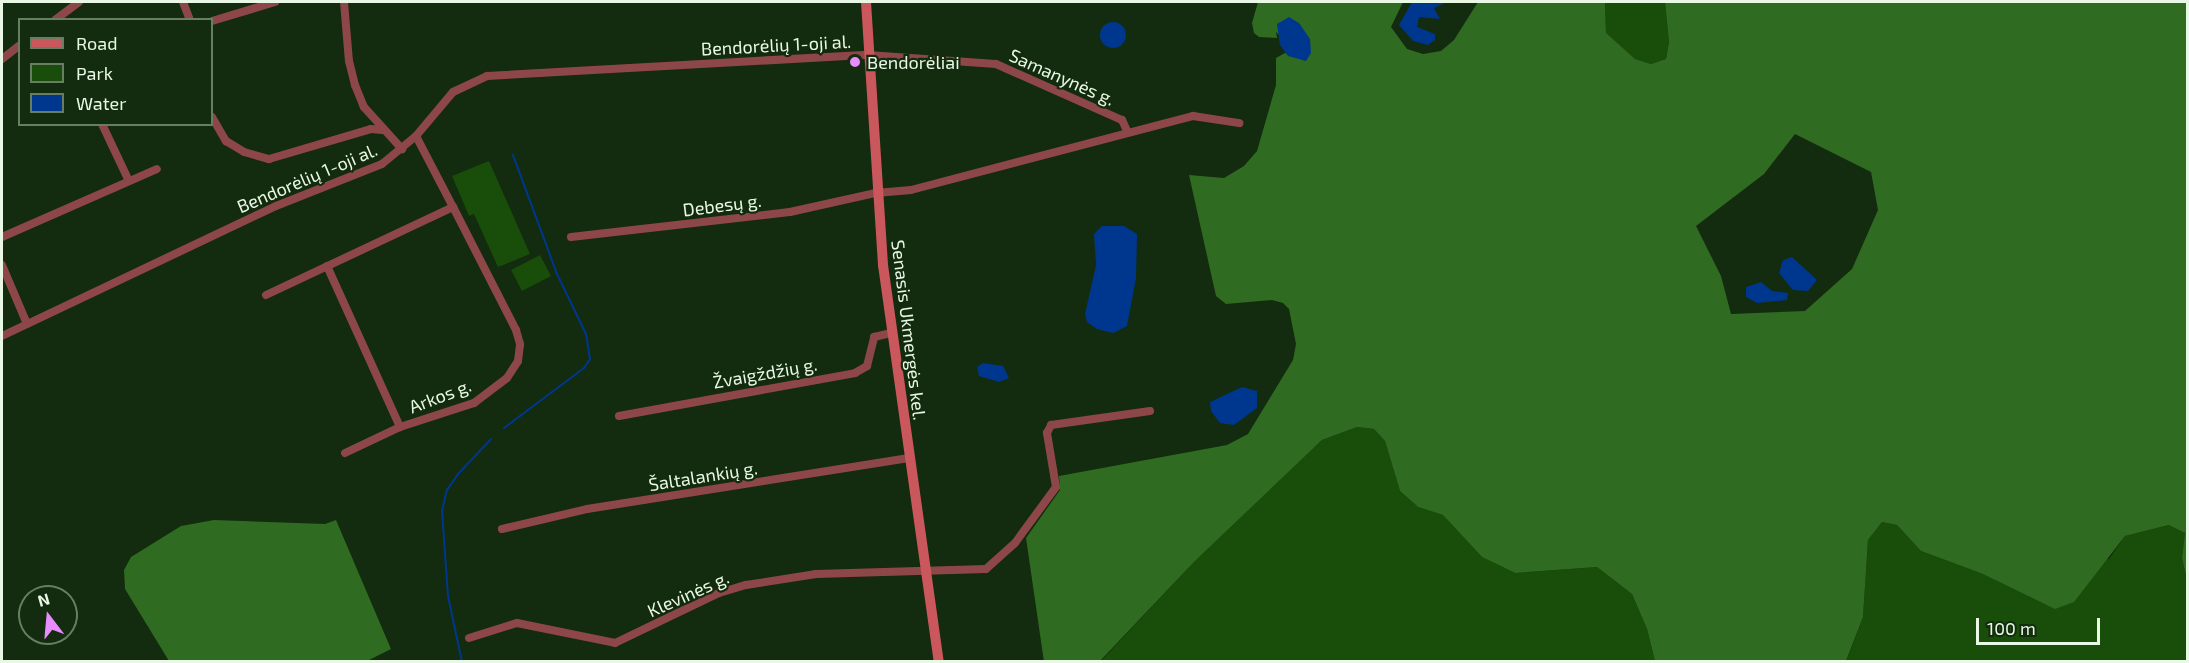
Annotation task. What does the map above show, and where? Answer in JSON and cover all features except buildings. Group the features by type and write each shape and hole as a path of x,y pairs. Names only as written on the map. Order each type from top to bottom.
{"main road":[{"name":"Senasis Ukmergės kel.","path":"866,2 876,193 892,333 939,662"}],"street":[{"path":"58,18 79,2"},
{"path":"183,2 188,18"},
{"path":"213,21 275,2"},
{"path":"344,2 355,85 364,107 382,130 402,149"},
{"path":"2,59 18,47"},
{"name":"Samanynės g.","path":"868,56 996,64 1122,120 1128,133"},
{"name":"Bendorėlių 1-oji al.","path":"2,336 276,206 373,168 402,149 416,136 453,92 487,76 868,56"},
{"name":"Samanynės g.","path":"876,193 911,190 1193,116 1239,123"},
{"path":"213,119 226,141 244,152 269,159 371,129 382,130"},
{"path":"103,126 129,181"},
{"name":"Arkos g.","path":"327,266 400,427 474,403 507,378 519,361 520,344 516,330 416,136"},
{"path":"2,237 157,169"},
{"name":"Debesų g.","path":"571,237 790,212 876,193"},
{"path":"266,295 453,207"},
{"path":"2,265 27,324"},
{"name":"Žvaigždžių g.","path":"620,416 855,373 867,366 874,337 892,333"},
{"name":"Klevinės g.","path":"469,638 518,623 615,644 719,593 746,585 816,574 986,569 1015,543 1056,487 1047,433 1051,425 1150,411"},
{"path":"345,453 400,427"},
{"name":"Šaltalankių g.","path":"502,529 587,509 909,458"}],"green space":[{"path":"1258,2 1403,2 1391,27 1407,49 1423,54 1441,51 1454,40 1478,2 1605,2 1606,33 1635,59 1651,64 1666,59 1669,42 1665,2 2187,2 2187,580 2182,558 2185,533 2169,525 2125,536 2074,602 2055,609 1983,574 1921,551 1897,525 1882,522 1868,540 1863,617 1846,661 1655,661 1647,629 1632,594 1597,567 1515,573 1482,557 1443,515 1418,507 1400,491 1385,441 1374,429 1357,427 1322,440 1194,562 1100,661 1044,662 1026,538 1060,490 1059,476 1227,445 1248,434 1293,360 1296,344 1289,309 1283,303 1272,300 1226,304 1216,296 1189,175 1224,178 1244,166 1257,151 1276,85 1276,58 1285,53 1306,61 1276,32 1277,38 1259,37 1254,33 1252,23","holes":["1795,134 1871,172 1878,210 1852,269 1805,311 1731,314 1721,276 1696,226 1764,174"]},
{"path":"1605,2 1665,2 1669,42 1666,59 1651,64 1635,59 1614,44 1606,33"},
{"path":"489,161 530,254 498,267 474,214 469,216 452,176"},
{"path":"540,255 551,276 522,291 511,270"},
{"path":"1357,427 1374,429 1385,441 1400,491 1418,507 1443,515 1482,557 1515,573 1597,567 1632,594 1647,629 1655,661 1100,662 1194,562 1322,440"},
{"path":"214,520 325,524 336,520 391,649 367,661 169,661 125,589 124,570 131,557 181,526"},
{"path":"1882,522 1897,525 1921,551 1983,574 2109,559 2125,536 2170,525 2185,533 2182,558 2187,580 2187,661 1846,662 1863,617 1868,540"}],"water":[{"path":"1412,2 1447,2 1434,8 1440,19 1419,17 1417,27 1435,34 1435,40 1428,45 1413,41 1399,25"},
{"path":"1289,17 1299,23 1310,39 1311,53 1306,61 1288,56 1280,45 1277,24"},
{"path":"1113,22 1123,25 1126,35 1123,45 1113,48 1103,45 1100,35 1103,25"},
{"path":"1102,226 1124,226 1137,234 1136,278 1127,326 1113,333 1097,329 1087,322 1085,314 1096,265 1094,234"},
{"path":"1792,257 1817,280 1808,291 1793,290 1779,273 1783,260"},
{"path":"1761,282 1772,291 1788,293 1787,300 1757,303 1746,297 1746,287"},
{"path":"983,363 1003,366 1009,378 999,382 979,376 977,367"},
{"path":"1242,387 1257,391 1257,408 1234,425 1220,423 1211,411 1210,402"}],"waterway":[{"path":"504,428 584,368 590,359 586,334 557,274 513,155"},
{"path":"462,662 448,596 442,511 447,490 458,474 491,439"}],"place":[{"name":"Bendorėliai","path":"855,62"}]}
